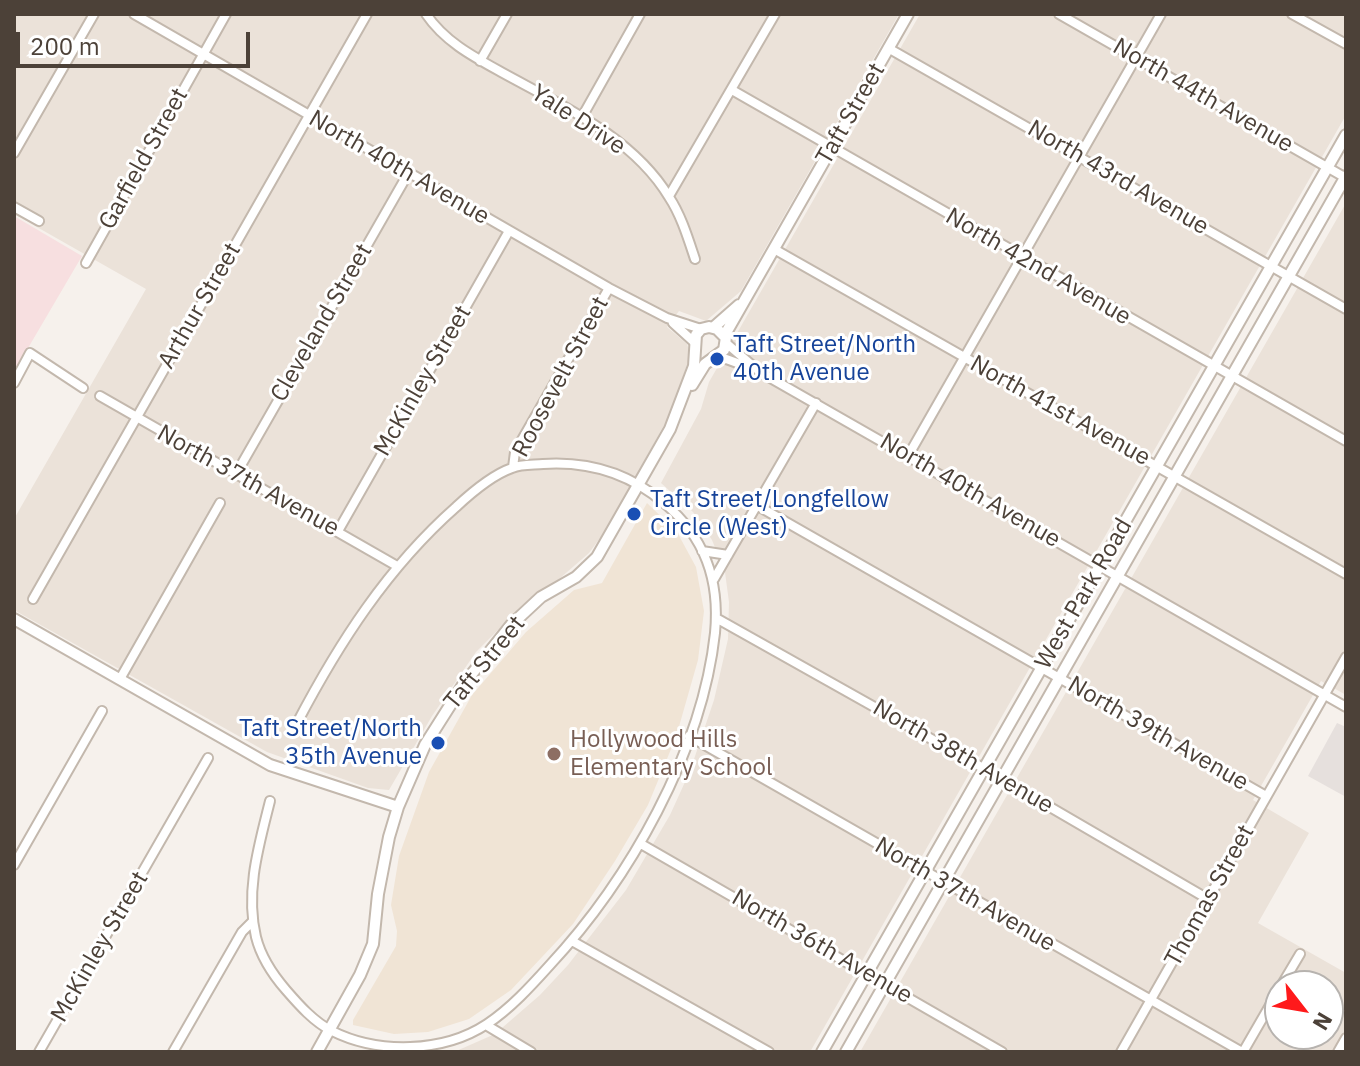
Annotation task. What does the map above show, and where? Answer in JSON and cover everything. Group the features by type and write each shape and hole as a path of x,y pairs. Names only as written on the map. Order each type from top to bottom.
{"street":[{"path":"14,153 94,14"},
{"name":"North 40th Avenue","path":"134,14 609,288 667,318 701,329"},
{"name":"Garfield Street","path":"86,263 226,14"},
{"name":"Arthur Street","path":"33,599 367,14"},
{"name":"Yale Drive","path":"426,14 457,47 582,117 621,144 669,196 695,259"},
{"path":"480,61 507,14"},
{"path":"582,117 640,14"},
{"path":"669,196 775,14"},
{"name":"Taft Street","path":"725,340 908,14"},
{"name":"North 44th Avenue","path":"1059,14 1346,177"},
{"path":"908,456 1161,14"},
{"path":"1292,14 1346,44"},
{"name":"North 43rd Avenue","path":"888,48 1346,309"},
{"name":"North 42nd Avenue","path":"732,90 1346,441"},
{"name":"West Park Road","path":"822,1052 1346,135"},
{"name":"Cleveland Street","path":"236,474 409,172"},
{"name":"West Park Road","path":"846,1052 1346,177"},
{"path":"14,207 39,221"},
{"name":"McKinley Street","path":"338,531 509,231"},
{"name":"North 41st Avenue","path":"774,249 1346,574"},
{"name":"Roosevelt Street","path":"513,467 515,452 609,288"},
{"name":"Taft Street","path":"714,327 747,297"},
{"name":"North 40th Avenue","path":"667,318 695,347"},
{"path":"714,327 725,340 714,358 702,357 695,347 701,329 714,327"},
{"name":"North 40th Avenue","path":"725,340 760,372"},
{"name":"Taft Street","path":"682,400 695,347"},
{"path":"14,383 30,353 83,388"},
{"name":"North 40th Avenue","path":"714,358 760,372 1346,707"},
{"name":"Taft Street","path":"317,1052 360,975 373,944 383,862 398,807 425,745 463,685 526,611 541,597 588,567 607,543 670,429 682,400 700,370 714,358"},
{"name":"North 37th Avenue","path":"100,396 397,566"},
{"path":"714,579 816,403"},
{"path":"270,801 255,861 253,921 266,962 299,1006 329,1030 354,1040 384,1046 408,1047 451,1040 486,1025 537,979 572,941 641,844 662,803 689,736 706,676 716,618 714,579 702,551 673,510 640,484 595,466 566,462 513,467 469,495 437,523 397,566 348,633 297,723"},
{"path":"120,679 220,503"},
{"name":"North 39th Avenue","path":"758,506 1266,796"},
{"path":"702,551 728,555"},
{"name":"North 38th Avenue","path":"716,618 1208,899"},
{"path":"14,619 270,765 398,807"},
{"name":"Thomas Street","path":"1121,1052 1346,657"},
{"path":"14,865 102,711"},
{"name":"North 37th Avenue","path":"689,736 1242,1052"},
{"name":"McKinley Street","path":"39,1052 208,758"},
{"name":"North 36th Avenue","path":"641,844 1002,1052"},
{"path":"173,1052 242,932 253,921"},
{"path":"572,941 769,1052"},
{"path":"1291,970 1300,954"},
{"path":"1242,1052 1264,1015"},
{"path":"486,1025 531,1052"},
{"path":"1338,1052 1346,1038"},
{"path":"445,1052 451,1040"}],"shaded area":[{"path":"14,14 899,14 741,291 706,321 679,311 667,327 687,344 690,353 687,365 670,414 609,526 589,553 529,599 476,652 432,716 389,790 368,788 267,752 14,610 14,519 146,289 14,214"},
{"path":"920,14 1346,14 1346,115 810,1052 454,1052 495,1034 540,995 568,965 626,890 670,815 690,771 714,700 728,639 729,602 725,572 712,540 693,512 661,483 701,409 709,382"},
{"path":"1346,203 1346,695 1321,681 1253,800 1309,833 1258,923 1341,970 1264,970 1264,1050 1344,1050 1344,972 1346,1052 860,1052"},
{"path":"14,216 82,256 14,372"},
{"name":"Hollywood Hills Elementary School","path":"647,503 677,532 696,567 704,611 698,660 676,737 648,805 573,924 511,990 469,1019 428,1032 394,1034 353,1025 396,946 397,931 391,905 399,856 429,772 472,695 526,632 574,590 602,583"},
{"path":"1337,723 1346,727 1346,797 1308,776"}],"place":[{"name":"Taft Street/North 40th Avenue","path":"717,359"},
{"name":"Taft Street/Longfellow Circle (West)","path":"634,514"},
{"name":"Taft Street/North 35th Avenue","path":"438,743"},
{"name":"Hollywood Hills Elementary School","path":"554,754"}]}
